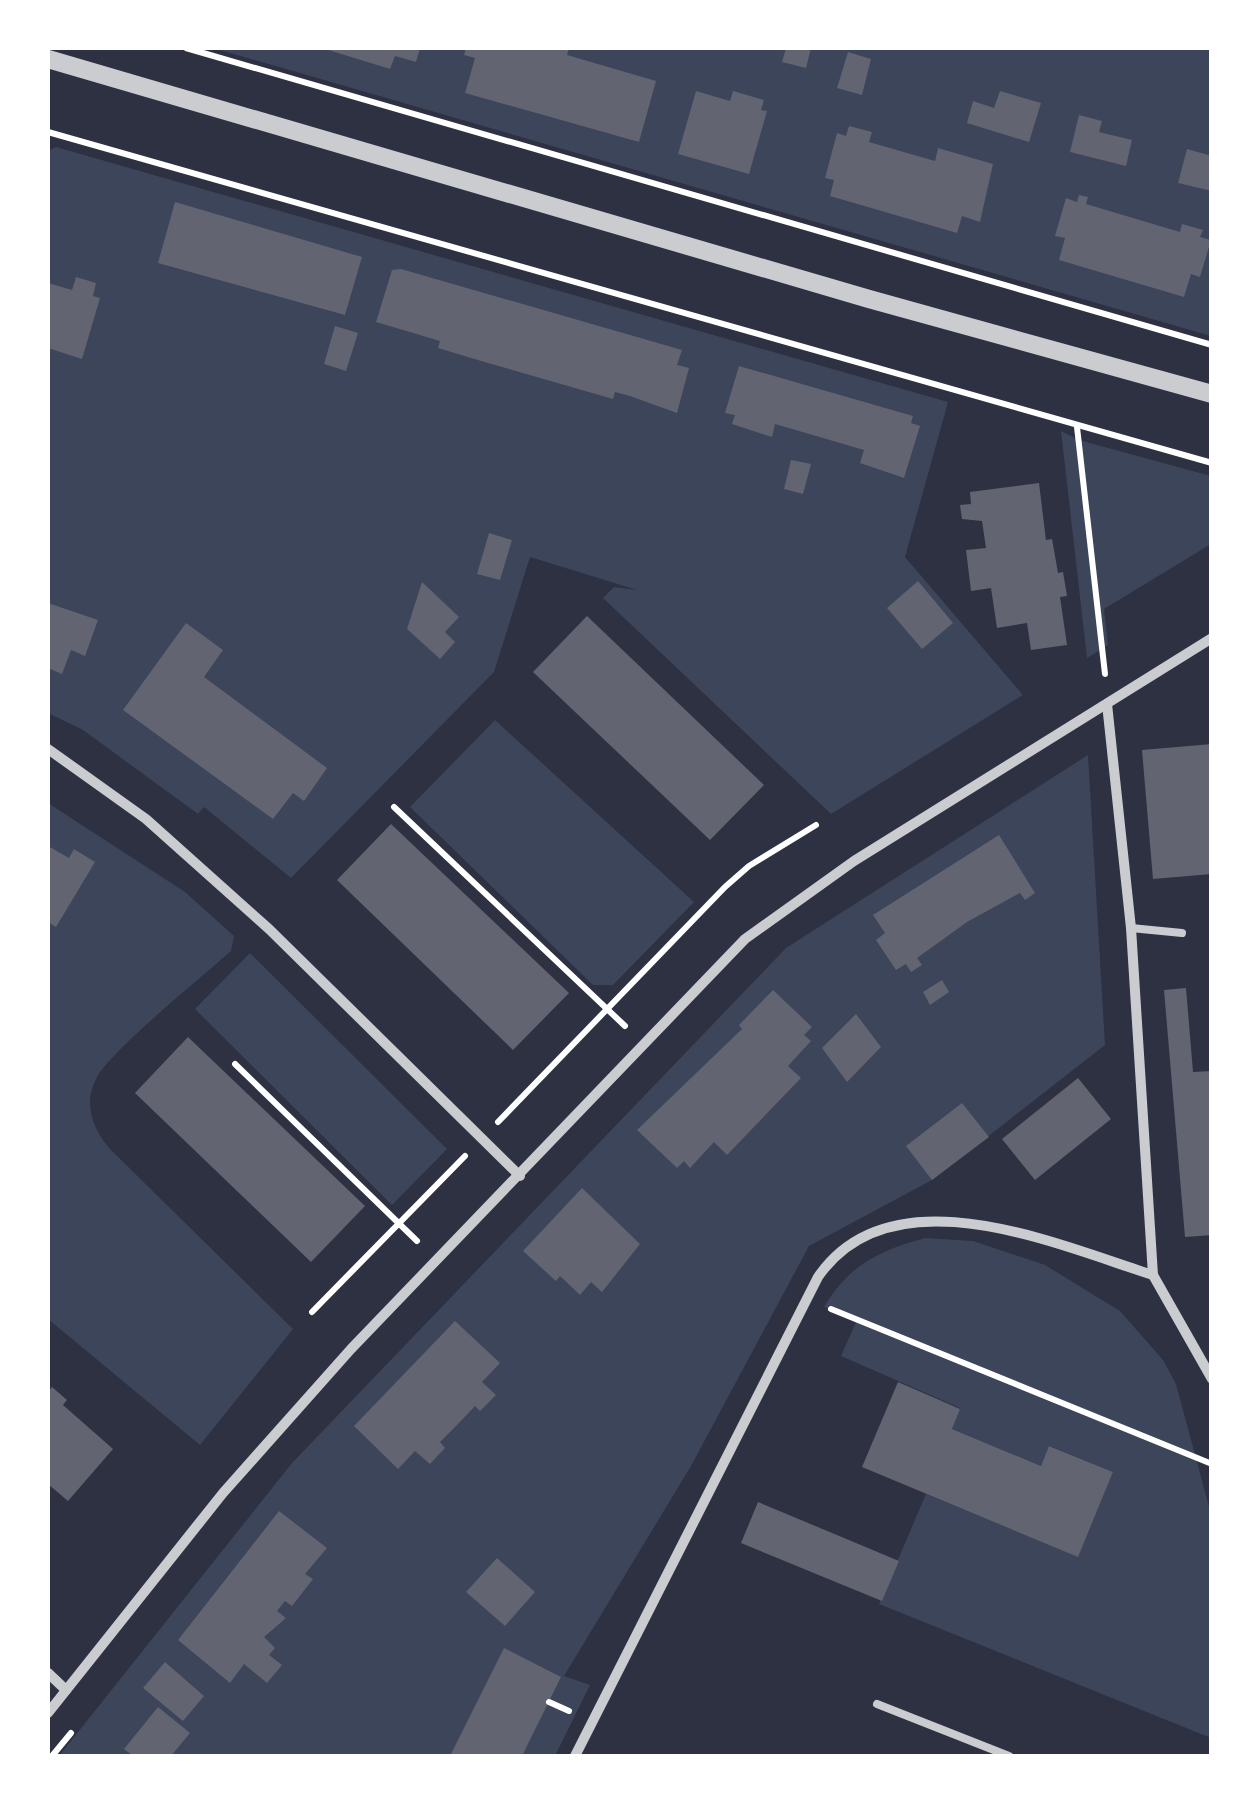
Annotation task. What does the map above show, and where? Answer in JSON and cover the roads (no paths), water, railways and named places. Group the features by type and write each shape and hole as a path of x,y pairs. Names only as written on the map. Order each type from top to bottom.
{"street":[{"path":"48,59 868,299 1212,394"},
{"path":"48,1713 223,1493 438,1260 745,939 854,861 1212,638"},
{"path":"1107,704 1132,928 1154,1275 1212,1378"},
{"path":"48,749 146,819 269,928 520,1176"},
{"path":"575,1756 826,1265 854,1242 904,1224 941,1220 1017,1233 1154,1275"},
{"path":"48,1673 66,1690"}],"lane":[{"path":"1132,928 1182,933"},
{"path":"877,1704 1009,1756"}]}
